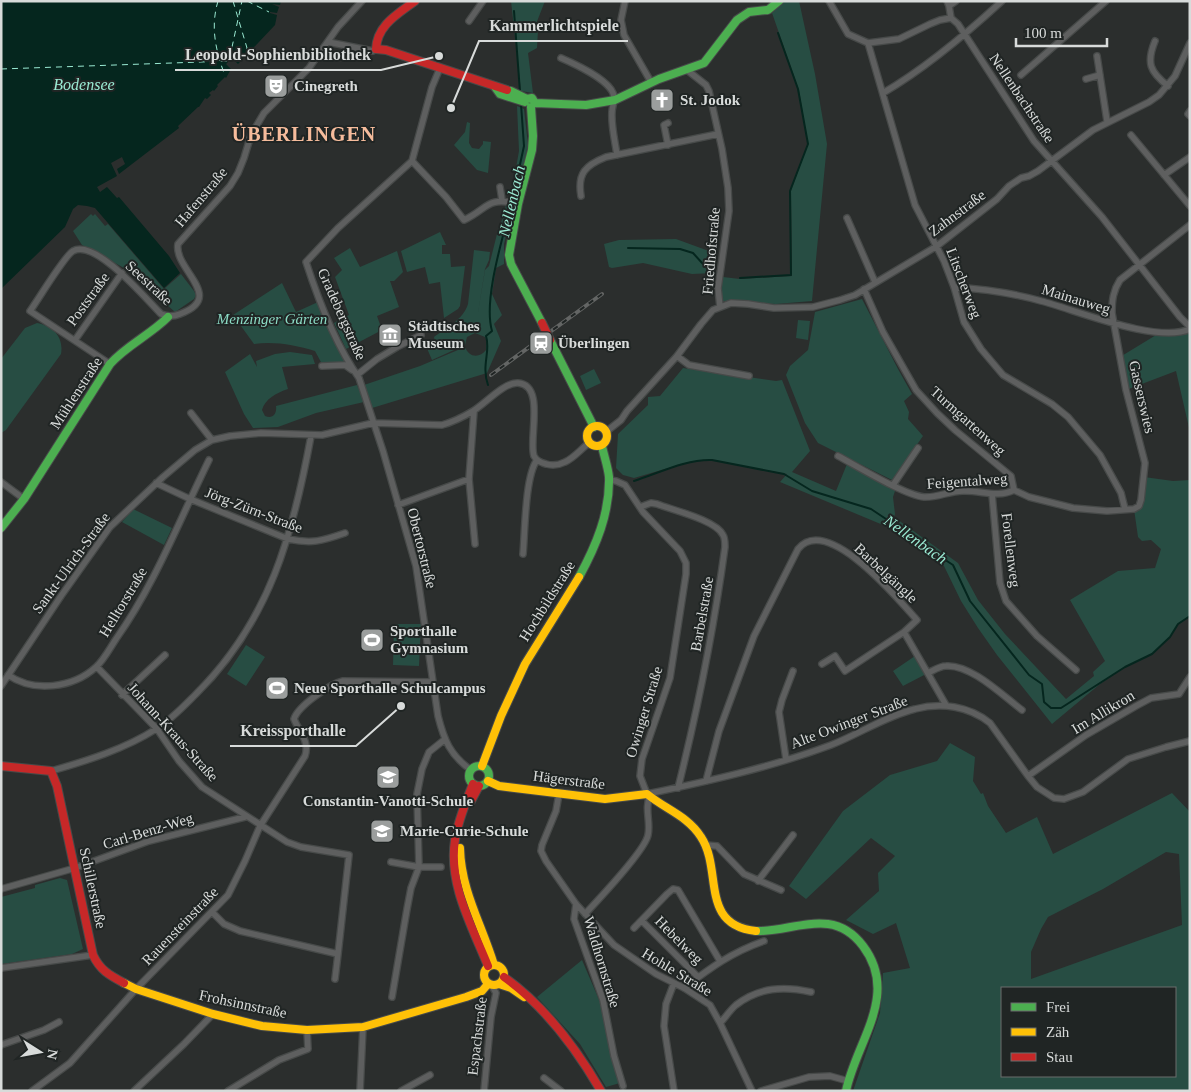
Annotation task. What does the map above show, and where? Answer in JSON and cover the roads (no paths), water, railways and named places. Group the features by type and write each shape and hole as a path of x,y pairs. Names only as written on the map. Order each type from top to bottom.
{"street":[{"name":"Hafenstraße","path":"198,300 199,291 179,256 178,244 230,186 238,174 251,135 264,113 310,68 345,18 362,1"},
{"path":"376,49 376,38 384,26 415,1"},
{"path":"469,21 483,1"},
{"path":"330,39 373,51 376,49 386,50 512,93 529,103 586,105 614,100 651,82 704,63 742,15 768,10 779,1"},
{"path":"829,1 848,34 868,43 899,40 930,24 951,18 948,4 956,1"},
{"path":"883,93 965,35 1002,1"},
{"path":"1021,75 1106,1"},
{"path":"625,4 621,20 624,35 651,82"},
{"name":"Nellenbachstraße","path":"951,18 958,24 1034,141 1102,217 1138,265 1190,328"},
{"path":"1155,41 1149,57 1151,68 1156,76 1168,86 1175,76 1190,43"},
{"name":"Litscherweg","path":"868,43 915,205 937,246 954,287 964,322 981,349 1003,375 1052,404 1068,417 1100,455 1121,493 1125,509"},
{"path":"1097,56 1107,121"},
{"path":"561,58 579,66 603,82 613,92 612,127 617,155"},
{"path":"440,68 432,87 412,161 446,197 464,220 486,205 505,201 517,203"},
{"name":"Friedhofstraße","path":"607,431 621,420 627,410 677,356 713,310 720,307 718,288 728,211 728,188 711,99 706,85 686,70"},
{"path":"1086,79 1100,74"},
{"name":"Zahnstraße","path":"720,307 731,303 774,308 813,307 855,295 937,246 997,199 1009,186 1021,178 1038,171 1107,121 1148,102 1168,86"},
{"path":"495,87 500,94 512,93"},
{"path":"529,103 533,136 532,150 517,203 510,259 514,271 594,426"},
{"path":"1190,111 1188,114 1190,116"},
{"path":"668,124 664,125 668,145"},
{"path":"581,196 581,177 585,168 592,163 617,155 718,134"},
{"path":"1131,135 1190,206"},
{"path":"1164,175 1190,158"},
{"name":"Gradebergstraße","path":"373,423 357,375 348,361 316,292 306,262 338,228 412,161"},
{"path":"500,187 505,201"},
{"path":"847,218 875,282"},
{"path":"1138,265 1190,225"},
{"name":"Seestraße","path":"74,340 30,311 61,265 74,250 85,250 112,265 159,312 168,317"},
{"name":"Gasserswies","path":"1134,509 1141,500 1145,463 1126,390 1112,301 1114,289 1120,280 1138,265"},
{"name":"Poststraße","path":"74,340 122,274"},
{"name":"Mainauweg","path":"954,287 984,289 1040,300 1114,323 1161,332 1182,332 1190,328"},
{"name":"Turmgartenweg","path":"864,289 883,332 916,390 949,424 1011,476 1014,490"},
{"name":"Mühlenstraße","path":"1,528 24,499 110,364 122,351 156,329 168,317 181,314 198,300"},
{"path":"357,375 384,355 421,335"},
{"path":"74,340 110,364"},
{"path":"677,356 689,365 749,376"},
{"name":"Gradebergstraße","path":"322,366 346,365 357,375"},
{"name":"Sankt-Ulrich-Straße","path":"1,686 110,527 156,483 196,450 212,440 230,436 261,434 322,435 373,423 442,425 453,422 474,411 505,386 516,382 529,389 535,409 533,450 537,460"},
{"path":"474,411 468,479 475,544"},
{"path":"190,413 212,440"},
{"name":"Obertorstraße","path":"373,423 419,579 438,716 444,740 453,754 471,770"},
{"path":"594,426 601,426 607,431 607,440 602,446 595,446 589,442 588,433 594,426"},
{"path":"1,766 51,771 125,745 157,729 182,709 206,684 226,660 252,622 280,565 296,509 311,436"},
{"path":"523,554 532,466 537,460 544,464 564,463 589,442"},
{"name":"Hochbildstraße","path":"482,766 504,709 527,660 584,569 598,541 609,501 608,465 602,446"},
{"path":"893,485 918,448"},
{"name":"Feigentalweg","path":"838,456 893,485 921,497 930,497 955,491 992,494 1007,493 1014,490 1028,497 1073,508 1096,511 1134,509"},
{"name":"Helltorstraße","path":"8,675 20,682 38,686 53,686 80,678 97,667 136,609 174,536 209,460"},
{"path":"398,505 468,479"},
{"name":"Owinger Straße","path":"609,480 625,485 640,507 680,551 686,563 686,574 670,678 642,759 640,776 648,795"},
{"path":"1,482 24,499"},
{"name":"Jörg-Zürn-Straße","path":"156,483 288,539 304,542 322,541 345,533"},
{"name":"Forellenweg","path":"992,494 1000,583 1006,601 1037,636 1076,670"},
{"name":"Barbelstraße","path":"640,507 651,503 657,504 709,522 717,527 723,535 725,547 708,652 678,788"},
{"name":"Barbelgängle","path":"706,781 719,731 754,636 783,576 803,543 816,539 832,543 858,561 917,620 904,632"},
{"path":"822,664 835,656 845,671 904,632 946,705"},
{"path":"122,695 165,655"},
{"path":"928,673 940,667 948,666 964,669 979,677 1022,710"},
{"name":"Johann-Kraus-Straße","path":"97,667 122,695 157,729 179,761 202,786 260,826"},
{"path":"786,759 779,712 793,671"},
{"name":"Im Allikron","path":"1028,776 1086,735 1136,706 1151,698 1179,694 1190,676"},
{"name":"Rauensteinstraße","path":"32,1091 70,1064 136,989 228,895 260,826 307,751 305,739 294,719 298,711 336,682 433,682"},
{"name":"Alte Owinger Straße","path":"648,795 786,759 830,745 915,709 946,705 968,710 982,716 990,723 1037,787 1054,798 1064,799 1083,792 1128,759 1190,741"},
{"path":"392,996 410,895 418,868 418,786 429,752 444,740"},
{"path":"477,766 482,766 489,772 488,781 476,785 469,778 471,770 477,766"},
{"name":"Schillerstraße","path":"51,771 57,786 92,955 106,974 136,989"},
{"name":"Hägerstraße","path":"488,781 499,786 605,799 648,795"},
{"path":"476,785 461,837 460,863 465,893 491,966"},
{"name":"Hohle Straße","path":"559,794 556,810 542,845 546,861 576,904 614,945 656,974 684,988 710,1005 752,1091"},
{"path":"585,914 640,850 648,836 648,795 684,818 706,845 718,905 725,918 734,926 761,932 814,924 832,924 850,931 865,946 875,963 879,995 874,1014 848,1080 846,1091"},
{"name":"Carl-Benz-Weg","path":"1,889 75,868 149,841 245,816"},
{"path":"260,826 287,842 301,847 350,854 335,979"},
{"path":"758,881 794,835"},
{"path":"706,845 717,846 744,874 782,890"},
{"path":"391,862 418,868 441,867"},
{"name":"Hebelweg","path":"634,928 667,894 673,889 678,890 720,962"},
{"name":"Waldhornstraße","path":"576,904 574,918 603,1000 622,1086"},
{"path":"212,912 224,924 240,931 338,954"},
{"name":"Hebelweg","path":"642,921 698,977"},
{"name":"Hebelweg","path":"684,988 742,948 764,942"},
{"path":"1,968 92,955"},
{"path":"496,983 502,969 491,966 485,970 483,976 496,983 517,991 541,1015 574,1055 597,1091"},
{"path":"496,983 520,987 568,1041 601,1091"},
{"name":"Frohsinnstraße","path":"136,989 213,1014 262,1026 307,1030 364,1027 466,997 496,983"},
{"name":"Espachstraße","path":"484,1091 496,983"},
{"path":"674,983 666,1004 664,1026 674,1091"},
{"path":"720,1023 735,1006 769,989 793,988 811,992"},
{"path":"134,1091 213,1014"},
{"path":"1,1045 44,1030 59,1022"},
{"path":"360,1091 364,1027"},
{"path":"228,1091 279,1060 308,1049 307,1030"},
{"path":"401,1091 430,1075"},
{"path":"761,1091 809,1077 830,1076 848,1080"},
{"path":"544,1078 561,1091"}],"water":[{"name":"Bodensee","path":"1,1 281,1 280,5 272,4 279,7 277,13 270,12 277,15 275,25 238,64 232,58 226,64 231,69 226,78 217,85 214,91 209,93 211,95 207,99 205,98 199,107 178,126 179,128 119,174 117,169 125,164 122,157 111,163 117,176 97,187 100,192 107,187 117,198 119,197 169,256 180,273 164,288 95,208 78,205 73,209 65,227 1,289"}],"waterway":[{"name":"Nellenbach","path":"514,11 520,92"},
{"path":"740,278 791,275 790,191 808,144 798,89 778,33"},
{"name":"Nellenbach","path":"512,201 524,146 521,104"},
{"name":"Nellenbach","path":"488,385 485,371 486,336 492,331 490,318 492,286 511,205"},
{"path":"628,248 680,249 693,253 703,264"},
{"name":"Nellenbach","path":"634,481 682,464 712,460 784,474 812,491 871,509 914,535 927,548 953,565 970,601 1029,675 1042,684 1044,702 1051,708 1061,708 1125,667 1152,654 1170,637 1178,624 1190,616"}],"railway":[{"path":"491,375 602,294"}],"place":[{"name":"Leopold-Sophienbibliothek","path":"439,56"},
{"name":"Cinegreth","path":"276,86"},
{"name":"St. Jodok","path":"662,100"},
{"name":"Kammerlichtspiele","path":"451,108"},
{"name":"Städtisches Museum","path":"390,335"},
{"name":"Überlingen","path":"541,343"},
{"name":"Sporthalle Gymnasium","path":"372,640"},
{"name":"Neue Sporthalle Schulcampus","path":"277,688"},
{"name":"Kreissporthalle","path":"401,706"},
{"name":"Constantin-Vanotti-Schule","path":"388,777"},
{"name":"Marie-Curie-Schule","path":"382,831"}],"district":[{"name":"ÜBERLINGEN","path":"304,134"}],"park label":[{"name":"Menzinger Gärten","path":"272,319"}]}
